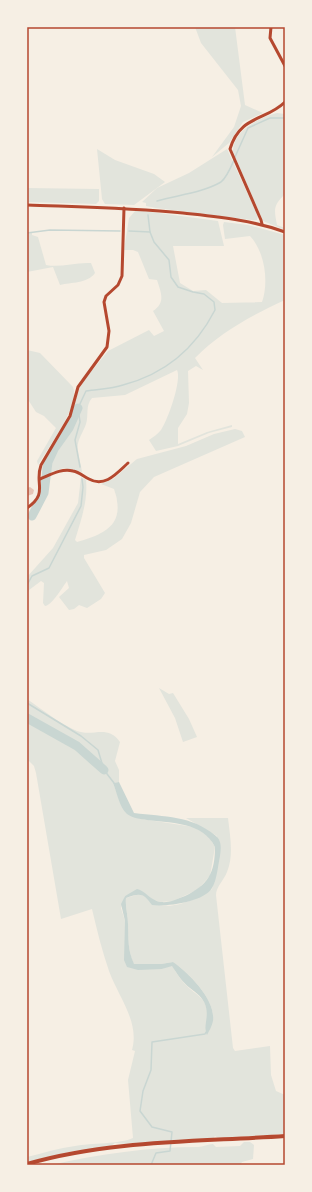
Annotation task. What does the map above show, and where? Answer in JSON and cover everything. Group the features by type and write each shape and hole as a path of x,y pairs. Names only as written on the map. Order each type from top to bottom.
{"main road":[{"path":"27,1164 74,1153 160,1144 285,1136"}],"street":[{"path":"271,27 270,38 285,66"},
{"path":"262,224 262,220 232,156 232,145 245,124 285,102"},
{"path":"27,205 124,208 157,211 262,224 285,232"},
{"path":"27,508 39,496 41,464 70,416 78,387 107,348 109,331 104,302 106,296 118,285 122,276 124,208"},
{"path":"40,479 52,474 71,470 78,472 91,480 100,482 111,478 128,463"}],"shaded area":[{"path":"195,27 235,27 245,105 263,113 243,122 229,143 212,157 234,127 241,106 238,90 201,43"},
{"path":"277,113 285,114 285,194 276,205 275,215 277,225 285,228 285,230 263,221 233,152 234,144 242,131 255,122"},
{"path":"97,149 115,160 154,174 165,182 134,205 105,204 102,199"},
{"path":"227,149 258,216 257,220 156,208 146,206 146,203 142,202 157,188 189,173"},
{"path":"27,188 99,189 99,201 96,204 27,202"},
{"path":"136,210 218,221 224,246 173,246 180,283 193,291 206,290 222,303 262,302 265,286 262,259 255,243 250,236 225,239 224,222 248,225 285,235 285,300 261,311 215,340 195,358 203,370 196,366 188,371 189,403 187,414 178,428 178,444 207,432 232,425 232,427 209,433 178,446 156,451 149,440 161,430 167,418 174,400 178,382 177,370 125,395 92,398 88,407 87,421 78,444 82,472 64,468 42,475 41,470 44,462 71,417 78,391 85,379 108,351 149,330 154,336 164,331 153,311 157,308 161,301 161,293 157,280 149,279 138,252 133,250 124,250 129,218"},
{"path":"27,232 32,232 32,235 38,237 46,265 57,266 91,263 95,273 92,277 83,281 60,285 53,267 27,272"},
{"path":"27,350 40,353 73,387 74,395 68,416 38,465 37,461 56,428 44,416 36,412 27,398"},
{"path":"235,429 242,431 245,437 154,477 140,492 131,523 122,539 106,550 84,555 84,558 105,593 101,599 87,608 79,605 74,609 69,610 59,597 69,588 67,581 54,599 45,606 43,603 44,583 41,581 29,590 27,594 27,577 53,548 78,503 81,477 86,480 86,495 84,510 75,540 77,542 100,534 112,525 116,518 118,511 114,489 101,484 113,479 137,459 186,446 214,434"},
{"path":"159,688 169,694 173,693 189,719 197,737 183,742 175,718"},
{"path":"27,699 58,721 77,731 89,733 105,732 115,737 120,742 115,761 119,770 119,782 113,783 123,808 142,819 194,827 209,837 215,847 210,876 197,890 173,901 161,902 154,900 140,890 125,896 121,908 125,921 125,941 134,968 162,969 172,965 182,980 200,997 206,1005 208,1015 205,1034 213,1020 213,1012 200,987 186,973 173,962 134,965 129,949 126,898 140,894 159,904 167,906 180,904 195,899 212,889 218,865 217,836 186,818 228,818 231,845 229,866 217,889 216,895 233,1048 235,1051 270,1046 271,1075 276,1091 285,1095 285,1134 218,1138 215,1136 213,1139 126,1144 115,1143 111,1146 74,1151 27,1162 27,1157 57,1149 128,1140 133,1138 128,1080 135,1051 132,1050 134,1040 131,1019 109,971 92,909 61,919 36,773 34,766 27,759"},
{"path":"119,782 134,813 167,816 197,824 216,836 220,843 221,848 215,881 208,893 193,900 166,905 152,905 144,896 141,895 126,898 129,949 134,964 161,964 173,962 186,973 200,988 210,1004 213,1013 213,1021 207,1035 205,1028 207,1012 204,1002 187,986 172,966 162,969 138,970 127,967 124,960 125,921 121,904 125,896 137,889 154,900 161,902 167,902 193,892 205,883 212,871 215,847 210,839 195,828 176,823 139,819 127,814 120,803 113,783"},
{"path":"244,1142 250,1142 254,1145 253,1159 242,1162 240,1165 51,1165 124,1152 161,1148 200,1147 209,1144 213,1144 216,1147 240,1146"}],"building":[{"path":"30,487 34,490 33,494 27,496 27,488"}],"waterway":[{"path":"235,157 248,128 270,118 285,118"},
{"path":"157,201 214,186 221,182 227,175 234,160"},
{"path":"80,467 75,440 80,422 78,408 86,391 123,385 138,380 165,367 177,358 198,337 215,310 214,302 204,294 178,287 171,277 169,260 154,242 150,232 148,215"},
{"path":"27,233 50,230 120,231"},
{"path":"129,231 150,232"},
{"path":"32,516 44,493 48,462 54,449 69,428 78,408"},
{"path":"27,585 32,576 49,568 81,506 83,487 82,479"},
{"path":"27,703 81,736 98,750 104,770 114,783"},
{"path":"27,718 77,746 104,770"},
{"path":"151,1165 156,1153 170,1151 172,1132 152,1127 140,1111 143,1091 151,1070 152,1042 205,1034 206,1032"}]}
